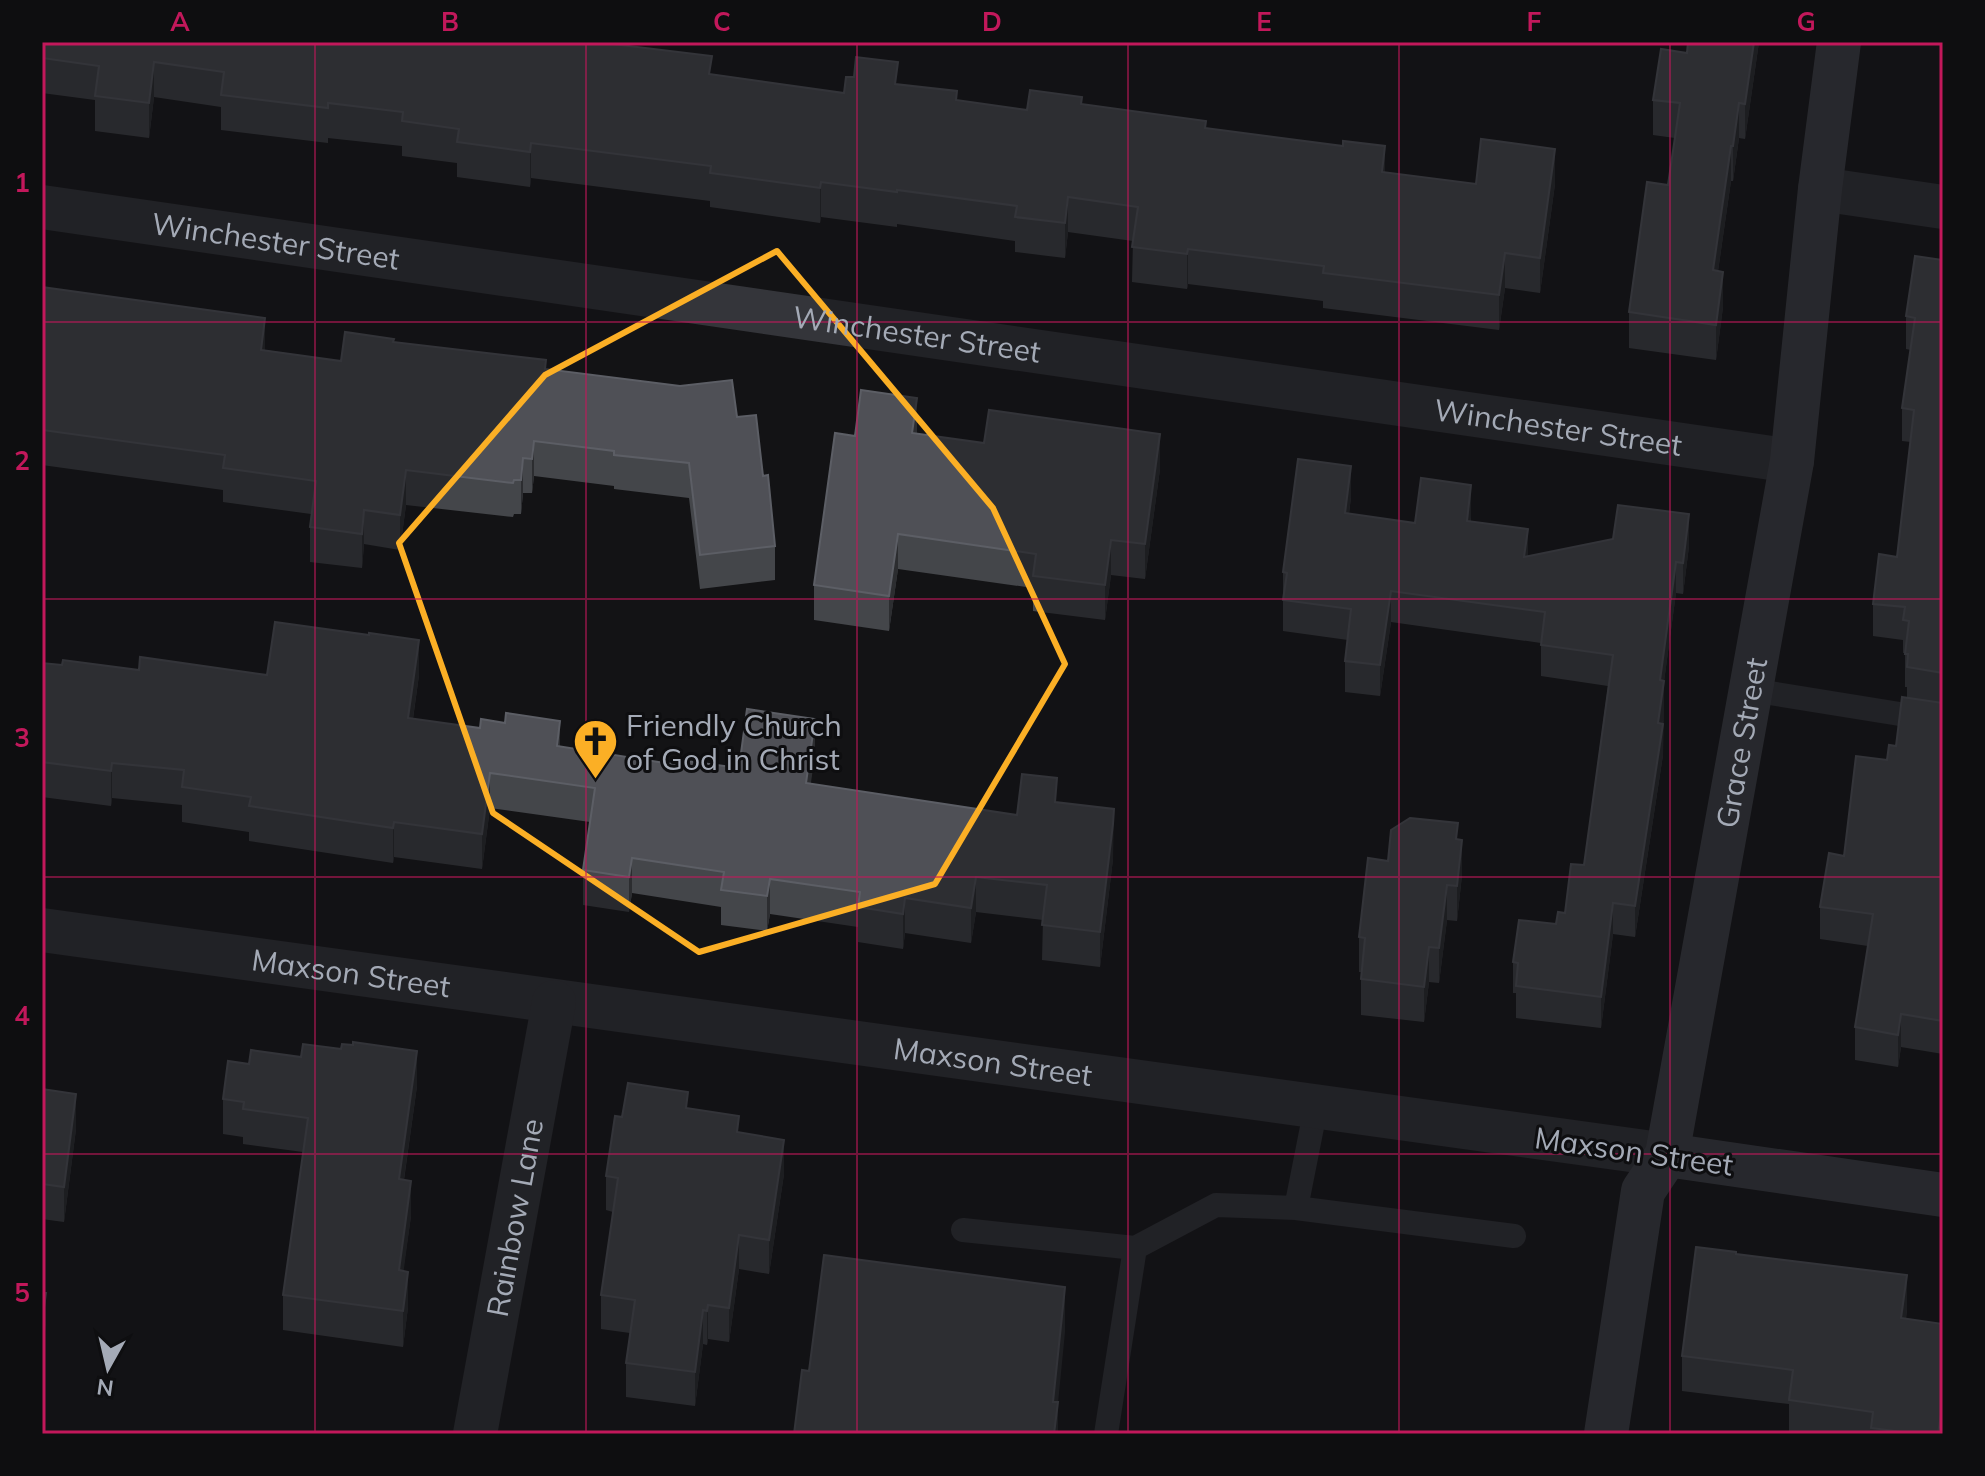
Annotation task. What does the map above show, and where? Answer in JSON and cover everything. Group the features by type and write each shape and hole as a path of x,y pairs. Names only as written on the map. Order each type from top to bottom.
{"street":[{"name":"Grace Street","path":"1606,1434 1643,1191 1667,1155 1792,461 1820,189 1839,42"},
{"path":"1820,189 1943,207"},
{"name":"Winchester Street","path":"42,207 1792,461"},
{"name":"Maxson Street","path":"42,930 1943,1195"},
{"name":"Rainbow Lane","path":"475,1434 554,1002"}],"lane":[{"path":"1751,690 1943,721"},
{"path":"1296,1208 1316,1107"},
{"path":"963,1230 1135,1248 1216,1205 1296,1208 1514,1236"},
{"path":"1106,1434 1135,1248"}],"highlighted area":[{"path":"777,251 993,508 1065,664 935,884 699,952 493,813 399,543 545,375"}],"building":[{"path":"42,42 596,42 712,56 709,74 844,93 846,77 854,77 856,57 898,62 895,84 957,91 956,100 1027,110 1030,90 1082,97 1081,104 1206,121 1205,128 1343,146 1343,141 1385,146 1382,172 1476,184 1481,139 1555,149 1540,258 1505,253 1499,295 1323,273 1324,266 1188,249 1187,254 1132,247 1138,207 1068,197 1065,223 1015,217 1017,206 897,190 821,182 820,188 710,173 711,166 531,143 530,152 457,142 459,129 402,121 403,112 328,103 328,108 221,95 224,72 154,62 149,103 95,96 99,66 42,58"},
{"path":"1688,42 1754,42 1745,104 1739,103 1731,146 1713,270 1723,272 1716,325 1629,312 1647,182 1668,185 1680,103 1653,100 1661,49 1687,53"},
{"path":"1915,256 1943,260 1943,673 1907,667 1908,654 1905,654 1909,621 1903,620 1905,607 1873,604 1879,554 1897,557 1914,410 1902,408 1915,318 1906,316"},
{"path":"42,287 265,318 261,350 341,361 345,332 394,339 393,342 546,360 545,369 680,386 732,380 737,417 756,415 763,476 768,475 775,546 700,555 689,463 614,455 614,451 534,441 532,459 523,458 521,480 514,480 513,483 406,470 400,515 364,510 362,534 310,527 316,481 223,468 225,455 42,430"},
{"path":"861,390 917,398 912,433 984,443 989,410 1160,434 1145,544 1111,540 1105,585 1033,576 1036,554 898,534 889,596 814,585 835,433 855,436"},
{"path":"1298,459 1351,466 1345,513 1415,523 1421,478 1471,485 1467,521 1528,529 1524,557 1613,539 1618,505 1689,514 1683,563 1676,562 1660,680 1664,681 1658,723 1663,724 1635,906 1613,903 1601,997 1516,986 1518,963 1513,962 1519,920 1556,924 1558,912 1565,913 1571,864 1584,865 1613,655 1541,645 1545,612 1391,591 1380,665 1345,661 1351,609 1283,600 1287,573 1283,572"},
{"path":"275,622 419,640 408,718 480,728 481,719 505,723 506,713 560,721 557,746 671,764 672,759 739,768 747,709 815,719 806,783 1017,815 1022,774 1057,778 1055,802 1114,809 1100,932 1042,925 1047,885 976,877 971,908 905,898 903,914 858,907 860,892 770,879 767,896 721,890 724,872 632,858 629,877 583,870 595,788 490,773 482,834 394,822 393,828 249,806 251,797 182,787 184,770 112,763 111,771 42,762 42,663 62,665 63,660 139,670 140,657 267,675"},
{"path":"1902,697 1943,703 1943,1021 1901,1014 1898,1035 1855,1027 1873,914 1820,907 1829,853 1844,856 1856,756 1887,760 1889,745 1896,746"},
{"path":"1410,818 1458,823 1456,839 1462,840 1457,886 1447,885 1439,948 1429,947 1424,987 1361,979 1365,938 1359,937 1368,858 1388,861 1391,830"},
{"path":"353,1042 417,1051 399,1179 411,1181 399,1270 408,1272 403,1311 283,1295 308,1118 243,1109 244,1102 223,1099 228,1061 249,1064 251,1050 301,1057 303,1044 341,1049 342,1044 353,1045"},
{"path":"628,1083 688,1092 686,1108 739,1116 737,1132 784,1140 769,1240 739,1235 729,1308 708,1305 707,1311 703,1310 695,1372 626,1363 635,1300 601,1295 618,1178 606,1176 615,1116 622,1117"},
{"path":"42,1089 76,1094 64,1187 42,1184"},
{"path":"1696,1247 1907,1275 1901,1318 1943,1324 1943,1401 1938,1434 1871,1428 1873,1412 1789,1400 1793,1370 1682,1356"},
{"path":"824,1255 1065,1287 1053,1402 1058,1402 1054,1434 794,1434 802,1370 809,1371"},
{"path":"42,1293 46,1293 42,1322"}],"place":[{"name":"Friendly Church of God in Christ","path":"595,781"}]}
